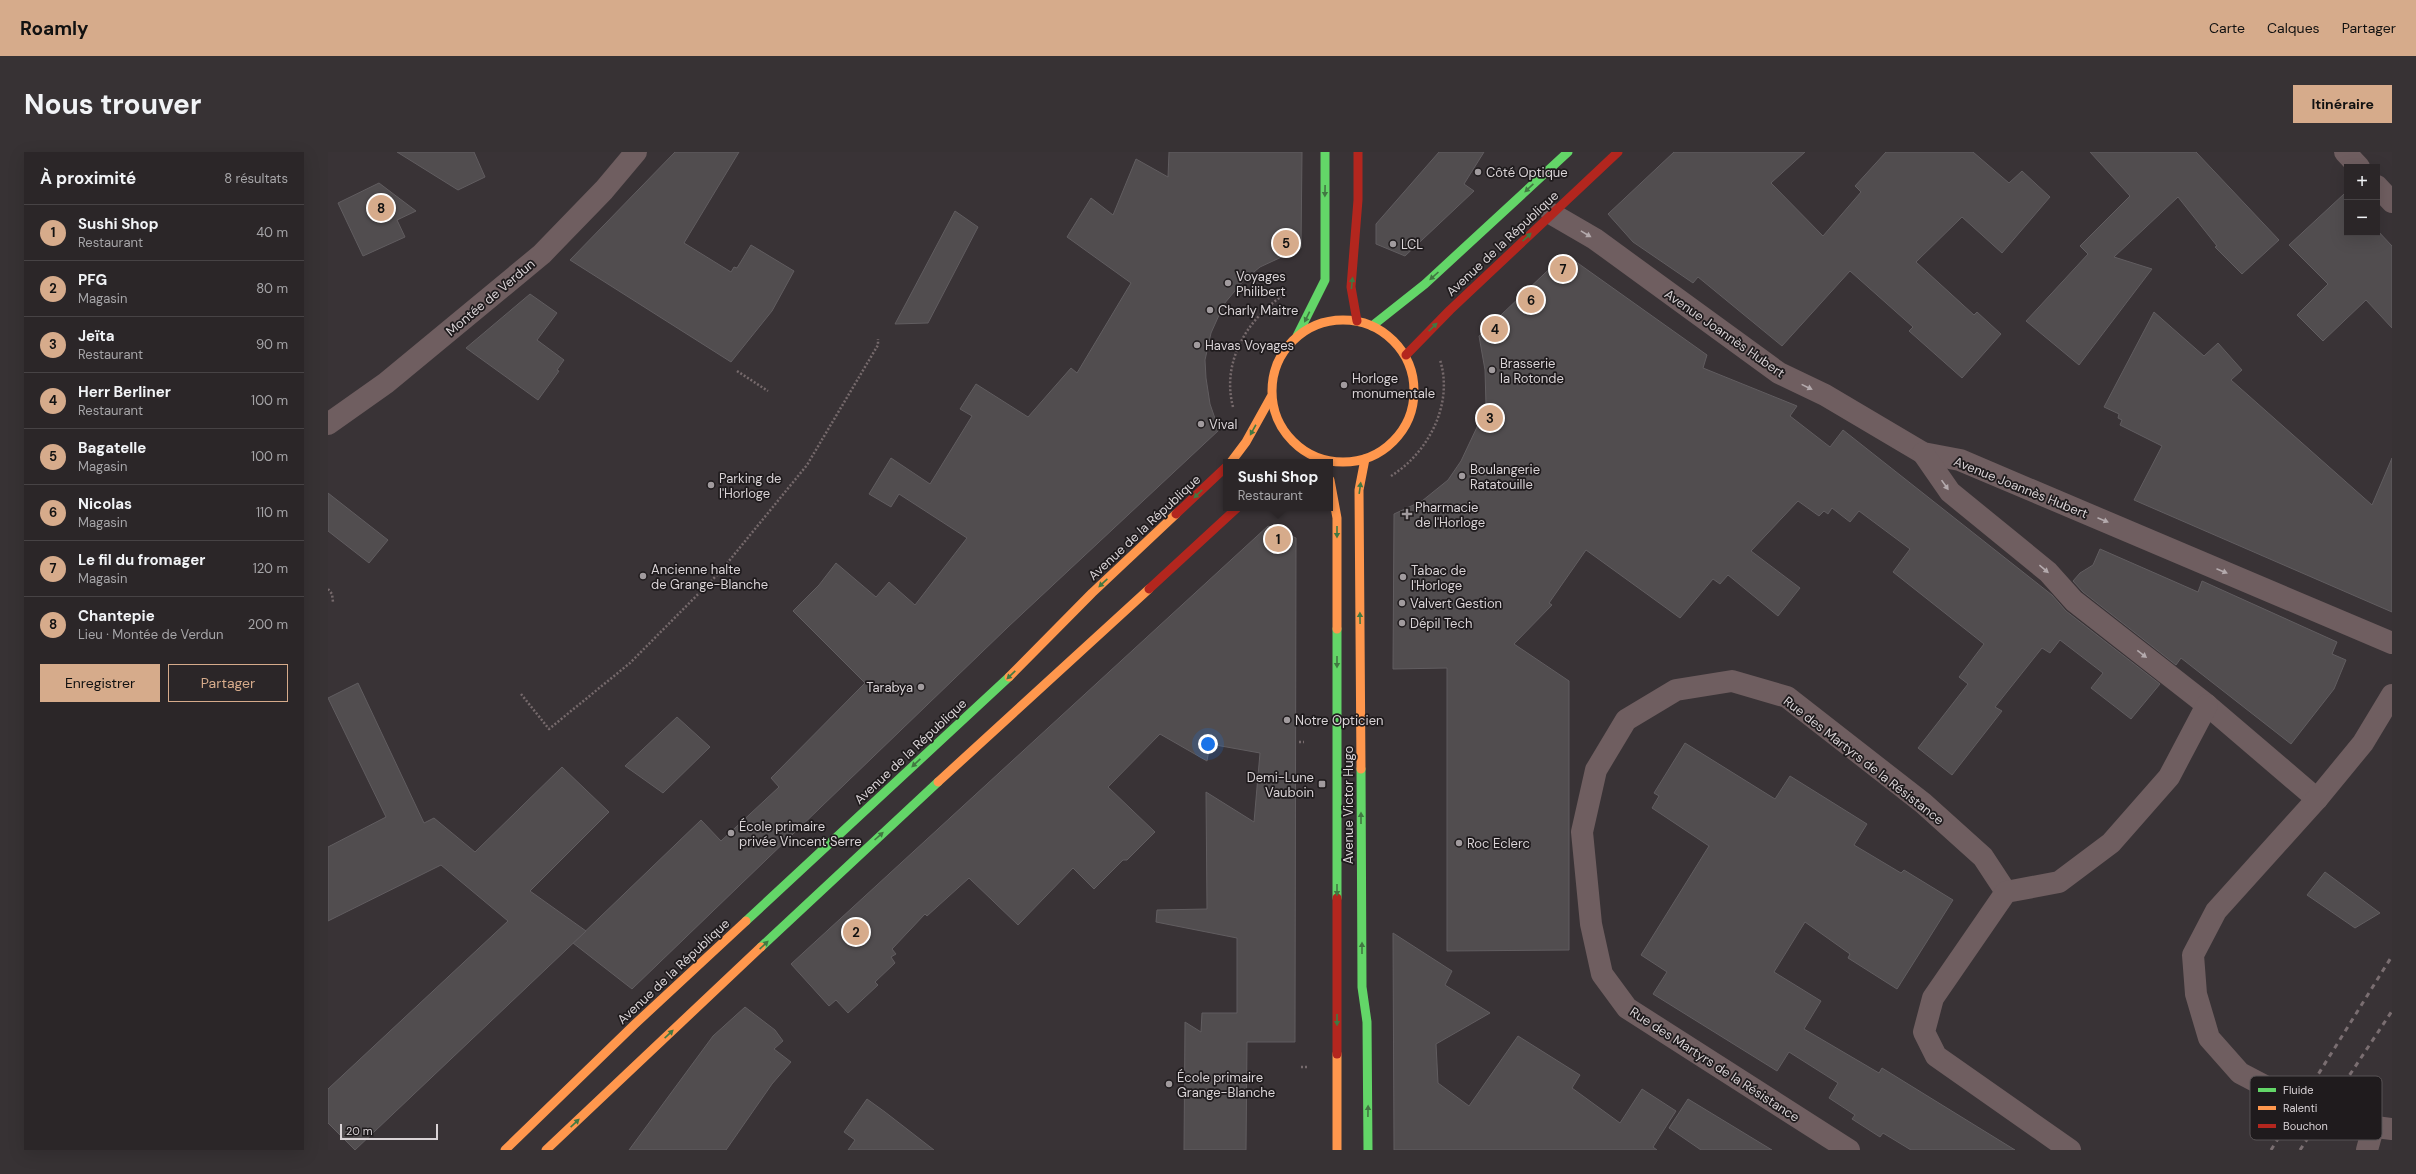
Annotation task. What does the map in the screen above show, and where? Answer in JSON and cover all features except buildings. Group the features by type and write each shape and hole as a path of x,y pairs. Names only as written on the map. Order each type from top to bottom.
{"main road":[{"path":"1318,459 1304,452 1281,428 1271,397 1273,374 1282,353 1297,336 1325,280 1325,152"},
{"path":"1357,321 1352,310 1351,290 1359,189 1358,152"},
{"name":"Avenue de la République","path":"1372,326 1430,280 1568,152"},
{"name":"Avenue de la République","path":"1406,355 1428,331 1618,152"},
{"path":"1297,336 1317,324 1340,319 1357,321 1372,326 1395,340 1406,355 1412,372 1415,394 1411,415 1400,434 1384,449 1365,459 1350,462 1333,461"},
{"path":"1233,459 1246,442 1271,397"},
{"path":"1295,458 1304,452"},
{"name":"Avenue Victor Hugo","path":"1365,459 1358,490 1362,987 1367,1022 1368,1150"},
{"name":"Avenue de la République","path":"505,1150 635,1024 1006,679 1092,593 1223,470"},
{"name":"Avenue Victor Hugo","path":"1333,496 1337,518 1337,1150"},
{"path":"546,1150 862,851 1233,511"}],"street":[{"name":"Montée de Verdun","path":"328,424 386,383 542,254 604,190 636,152"},
{"path":"2345,152 2356,164"},
{"path":"2380,189 2392,202"},
{"name":"Avenue Joannès Hubert","path":"1552,214 1595,239 1779,373 1826,395 1923,453 1960,460 2392,643"},
{"path":"1923,453 1950,492 2048,572 2074,601 2207,705 2317,799"},
{"name":"Rue des Martyrs de la Résistance","path":"1849,1150 1627,1008 1602,974 1591,924 1582,832 1596,770 1626,720 1676,690 1732,681 1787,697 1923,803 1983,857 2006,892"},
{"path":"2250,1078 2240,1073 2209,1038 2196,994 2193,955 2216,911 2317,799 2363,743 2392,695"},
{"path":"2070,1150 1936,1056 1924,1032 1933,998 2006,892 2059,882 2111,843 2169,777 2207,705"},
{"path":"2367,1150 2374,1140"}],"path":[{"path":"1246,442 1235,416 1231,381 1234,360 1241,340 1252,322 1267,306 1284,294 1304,285 1325,280"},
{"path":"1358,490 1382,483 1402,470 1419,453 1432,433 1440,410 1443,386 1441,363 1428,331"},
{"path":"521,694 550,729 630,663 720,572 807,465 878,345 878,339"},
{"path":"737,371 768,391"},
{"path":"328,589 332,594 333,602"},
{"path":"1299,742 1304,742"},
{"path":"1301,1067 1310,1067"}],"railway":[{"path":"2317,1076 2392,956"},
{"path":"2349,1076 2392,1011"},
{"path":"2271,1150 2277,1140"},
{"path":"2300,1150 2307,1140"}],"traffic: fast":[{"path":"1297,336 1325,280 1325,152"},
{"path":"1372,326 1425,284 1568,152"},
{"path":"1337,629 1337,898"},
{"path":"746,921 1009,677"},
{"path":"1361,769 1362,987 1367,1022 1368,1150"},
{"path":"761,947 938,782"}],"traffic: slow":[{"path":"1322,459 1309,454 1292,442 1280,425 1273,405 1272,384 1275,370 1280,357 1292,340 1309,328 1329,321 1350,320 1370,325 1394,340 1406,357 1413,377 1414,391"},
{"path":"1333,462 1350,462 1364,459 1377,454 1394,442 1409,418 1413,405 1414,391"},
{"path":"1233,459 1246,442 1271,397"},
{"path":"1361,769 1359,490 1365,459"},
{"path":"1333,496 1337,518 1337,629"},
{"path":"1009,677 1092,593 1176,514"},
{"path":"938,782 1149,589"},
{"path":"505,1150 635,1024 746,921"},
{"path":"546,1150 761,947"},
{"path":"1337,1054 1337,1150"}],"traffic: jam":[{"path":"1357,321 1351,287 1358,200 1358,152"},
{"path":"1406,355 1450,310 1618,152"},
{"path":"1176,514 1223,470"},
{"path":"1149,589 1234,511"},
{"path":"1337,898 1337,1054"}],"place":[{"name":"Côté Optique","path":"1478,172"},
{"name":"Chantepie","path":"381,208"},
{"name":"Bagatelle","path":"1286,243"},
{"name":"LCL","path":"1393,244"},
{"name":"Le fil du fromager","path":"1563,269"},
{"name":"Voyages Philibert","path":"1228,283"},
{"name":"Nicolas","path":"1531,300"},
{"name":"Charly Maitre","path":"1210,310"},
{"name":"Herr Berliner","path":"1495,329"},
{"name":"Havas Voyages","path":"1197,345"},
{"name":"Brasserie la Rotonde","path":"1492,370"},
{"name":"Horloge monumentale","path":"1344,385"},
{"name":"Jeïta","path":"1490,418"},
{"name":"Vival","path":"1201,424"},
{"name":"Boulangerie Ratatouille","path":"1462,476"},
{"name":"Parking de l'Horloge","path":"711,485"},
{"name":"Pharmacie de l'Horloge","path":"1407,514"},
{"name":"Sushi Shop","path":"1278,539"},
{"name":"Ancienne halte de Grange-Blanche","path":"643,576"},
{"name":"Tabac de l'Horloge","path":"1403,577"},
{"name":"Valvert Gestion","path":"1402,603"},
{"name":"Dépil Tech","path":"1402,623"},
{"name":"Tarabya","path":"921,687"},
{"name":"Notre Opticien","path":"1287,720"},
{"name":"Demi-Lune Vauboin","path":"1322,784"},
{"name":"École primaire privée Vincent Serre","path":"731,833"},
{"name":"Roc Eclerc","path":"1459,843"},
{"name":"PFG","path":"856,932"},
{"name":"École primaire Grange-Blanche","path":"1169,1084"}]}
